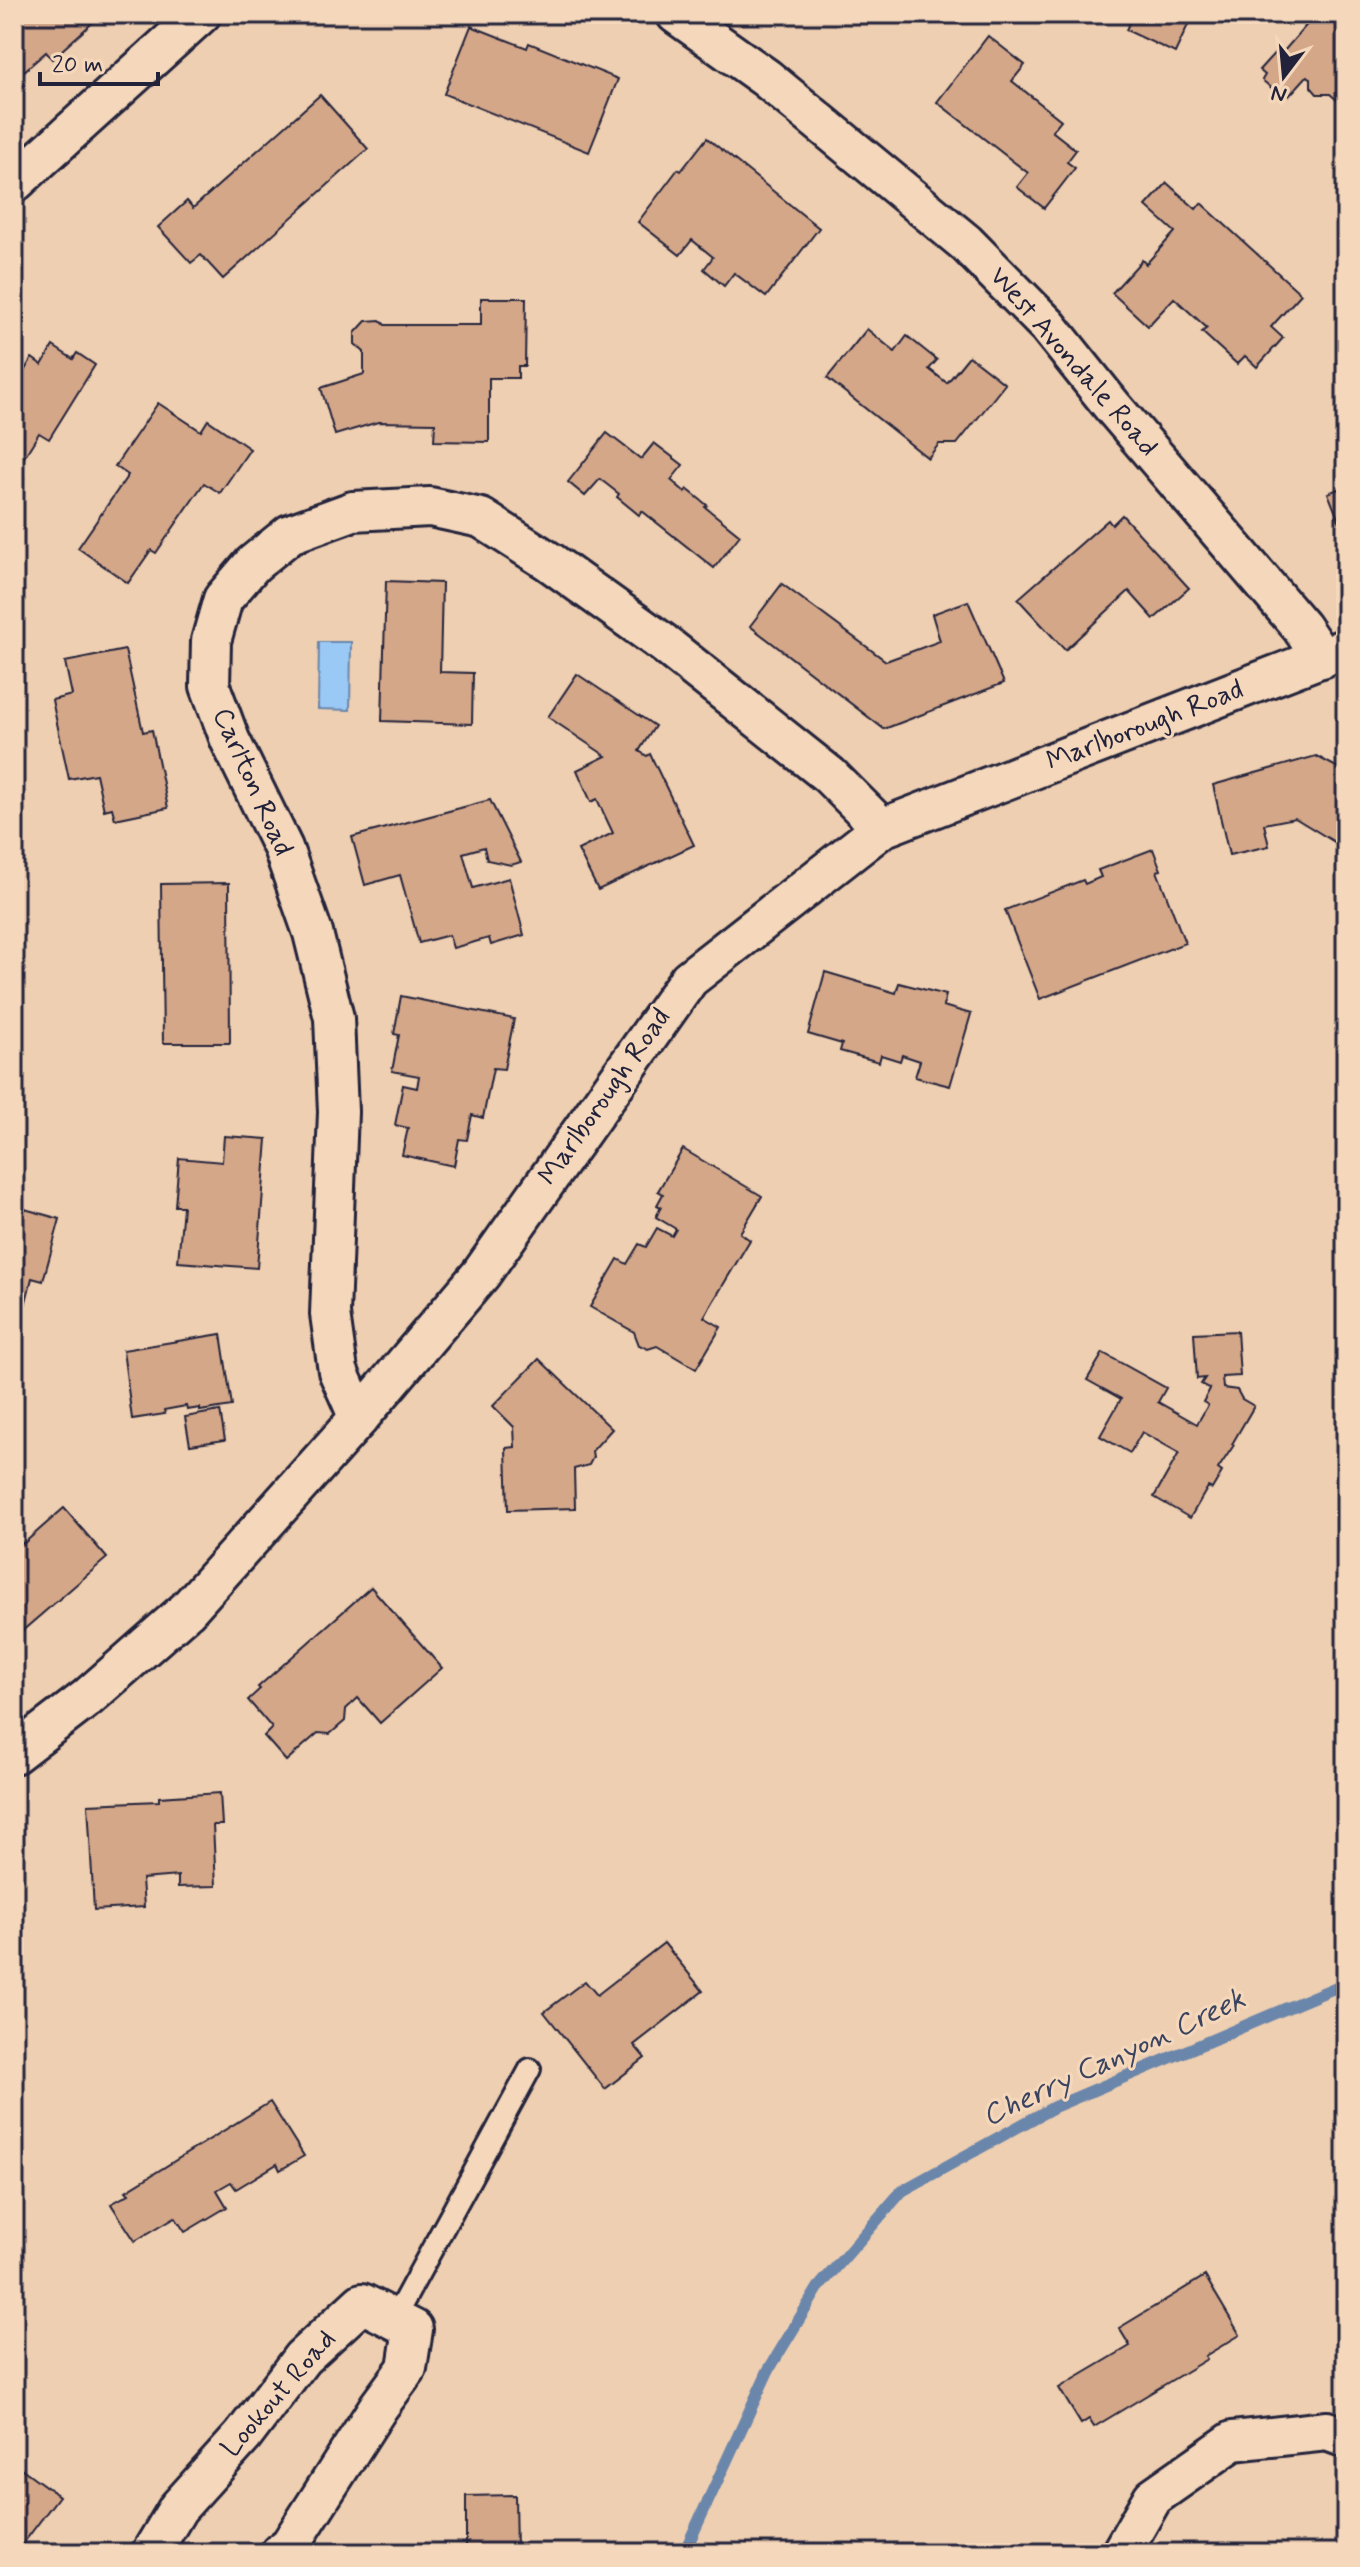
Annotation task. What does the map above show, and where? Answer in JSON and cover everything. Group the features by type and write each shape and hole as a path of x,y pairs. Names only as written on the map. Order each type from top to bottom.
{"street":[{"path":"14,183 201,14"},
{"name":"West Avondale Road","path":"676,14 766,78 966,243 1048,326 1112,406 1301,627 1334,653"},
{"name":"Carlton Road","path":"359,1418 338,1371 330,1314 338,1112 334,1018 313,933 283,848 230,740 210,686 211,641 223,599 253,564 290,534 353,511 430,507 481,518 550,562 663,643 829,775 882,828"},
{"name":"Marlborough Road","path":"14,1754 87,1698 187,1610 359,1418 481,1274 689,979 882,828 1334,653"},
{"name":"Lookout Road","path":"151,2553 178,2508 243,2436 302,2358 362,2303 394,2319"},
{"path":"280,2553 290,2545 326,2486 407,2368 413,2329 394,2319"},
{"path":"1121,2553 1153,2497 1233,2441 1327,2431 1346,2438"}],"lane":[{"path":"394,2319 530,2069"}],"water":[{"path":"319,642 351,642 350,710 318,709"}],"building":[{"path":"14,14 96,14 99,17 52,59 46,52 14,80"},
{"path":"1133,14 1193,14 1175,53 1126,30"},
{"path":"1316,14 1346,14 1346,108 1330,94 1317,94 1311,87 1311,78 1307,76 1289,96 1284,91 1280,95 1262,80 1265,75 1259,70 1279,48 1284,51"},
{"path":"471,26 527,48 529,43 618,79 589,152 444,94"},
{"path":"988,36 1025,65 1012,81 1061,120 1052,131 1076,150 1067,162 1075,168 1044,208 1017,187 1028,173 937,102"},
{"path":"320,95 368,149 223,279 201,255 191,263 158,227 187,201 193,208"},
{"path":"707,138 819,228 766,297 734,273 724,286 704,269 713,257 692,240 680,255 638,222 678,169 681,171"},
{"path":"1167,183 1196,209 1201,203 1301,294 1271,327 1283,338 1257,367 1245,356 1237,364 1202,332 1207,328 1174,298 1148,326 1112,293 1142,260 1146,264 1175,232 1146,206"},
{"path":"481,298 526,298 525,366 518,366 518,378 489,378 489,442 434,441 435,423 378,422 335,435 321,388 364,374 364,352 355,344 355,333 366,321 380,320 385,325 481,325"},
{"path":"867,329 895,352 907,336 937,360 929,369 947,383 969,356 1005,384 957,444 939,444 928,458 827,378"},
{"path":"53,346 73,359 77,353 95,365 49,439 39,433 15,472 24,478 14,494 14,388 32,358 42,365"},
{"path":"158,403 201,431 208,420 250,449 220,493 204,483 156,553 151,550 128,583 78,548 128,475 115,466"},
{"path":"607,433 641,459 654,443 683,465 671,480 685,492 687,489 740,535 714,568 642,511 639,515 600,479 585,496 568,482"},
{"path":"1346,486 1346,530 1343,531 1328,493"},
{"path":"1122,515 1189,588 1154,619 1129,591 1065,650 1018,599 1108,520 1112,525"},
{"path":"386,581 442,583 440,672 473,673 472,724 382,721"},
{"path":"782,584 886,661 940,641 932,614 968,601 1004,683 884,729 750,626"},
{"path":"125,650 143,732 152,730 168,808 115,819 112,808 104,810 96,774 69,779 52,700 72,695 65,662"},
{"path":"577,674 655,726 639,751 647,756 650,754 694,845 598,890 578,850 613,833 597,799 591,802 577,770 606,756 548,717"},
{"path":"1316,756 1346,772 1346,849 1295,818 1264,824 1269,846 1229,855 1213,785"},
{"path":"490,800 521,862 511,865 487,860 484,847 463,853 473,888 509,878 524,935 491,945 489,938 453,948 449,935 419,943 400,875 365,885 352,837"},
{"path":"1153,849 1161,870 1157,871 1185,943 1040,999 1005,910 1083,880 1085,884 1101,877 1098,870"},
{"path":"229,883 230,1043 163,1043 161,884"},
{"path":"825,972 896,993 899,983 946,995 943,1006 971,1014 950,1086 915,1077 920,1061 902,1055 900,1061 881,1055 879,1062 840,1051 842,1044 808,1034"},
{"path":"401,996 514,1019 504,1069 493,1068 483,1118 472,1115 467,1140 459,1139 454,1166 402,1155 408,1128 395,1125 403,1085 417,1088 419,1076 392,1071 399,1035 394,1034"},
{"path":"224,1136 267,1139 257,1268 178,1262 183,1206 175,1206 179,1158 222,1162"},
{"path":"683,1149 762,1196 740,1233 750,1240 704,1317 721,1327 696,1369 657,1346 648,1349 639,1345 634,1332 590,1307 618,1259 627,1264 639,1244 646,1247 657,1228 672,1236 676,1229 656,1217 661,1207 657,1205 663,1194 658,1191"},
{"path":"14,1206 60,1219 43,1281 32,1278 20,1325 14,1324"},
{"path":"1237,1331 1240,1376 1222,1377 1223,1388 1237,1390 1242,1399 1254,1406 1218,1469 1222,1472 1212,1489 1208,1487 1190,1518 1154,1497 1179,1453 1142,1432 1130,1453 1100,1436 1121,1399 1087,1380 1103,1353 1166,1388 1158,1402 1197,1424 1208,1405 1203,1402 1210,1389 1201,1384 1205,1378 1197,1379 1194,1333"},
{"path":"221,1334 232,1406 200,1411 200,1408 187,1410 186,1406 164,1410 165,1414 132,1419 123,1350"},
{"path":"539,1359 612,1429 592,1451 589,1465 574,1469 575,1508 508,1510 506,1448 515,1447 514,1427 493,1406"},
{"path":"220,1411 225,1440 190,1445 185,1417"},
{"path":"64,1508 107,1558 14,1638 14,1533 23,1544"},
{"path":"371,1587 442,1668 380,1723 358,1698 346,1709 345,1721 330,1734 318,1733 286,1761 264,1736 272,1728 248,1700 260,1689 258,1687"},
{"path":"220,1793 222,1825 213,1825 216,1886 178,1887 178,1876 142,1879 144,1907 94,1910 88,1804 159,1801 159,1797"},
{"path":"664,1943 703,1991 634,2045 645,2058 605,2089 544,2012 585,1981 597,1995"},
{"path":"270,2102 304,2156 280,2170 277,2164 236,2189 231,2182 217,2190 227,2207 185,2232 175,2217 135,2241 111,2204 129,2194 126,2191"},
{"path":"1205,2276 1240,2335 1205,2356 1207,2359 1094,2427 1089,2419 1081,2424 1059,2388 1130,2346 1119,2328"},
{"path":"14,2463 59,2496 16,2553 14,2553"},
{"path":"515,2495 516,2553 466,2553 466,2496"}],"waterway":[{"name":"Cherry Canyon Creek","path":"684,2553 768,2371 818,2288 902,2191 1054,2107 1346,1983"}]}
